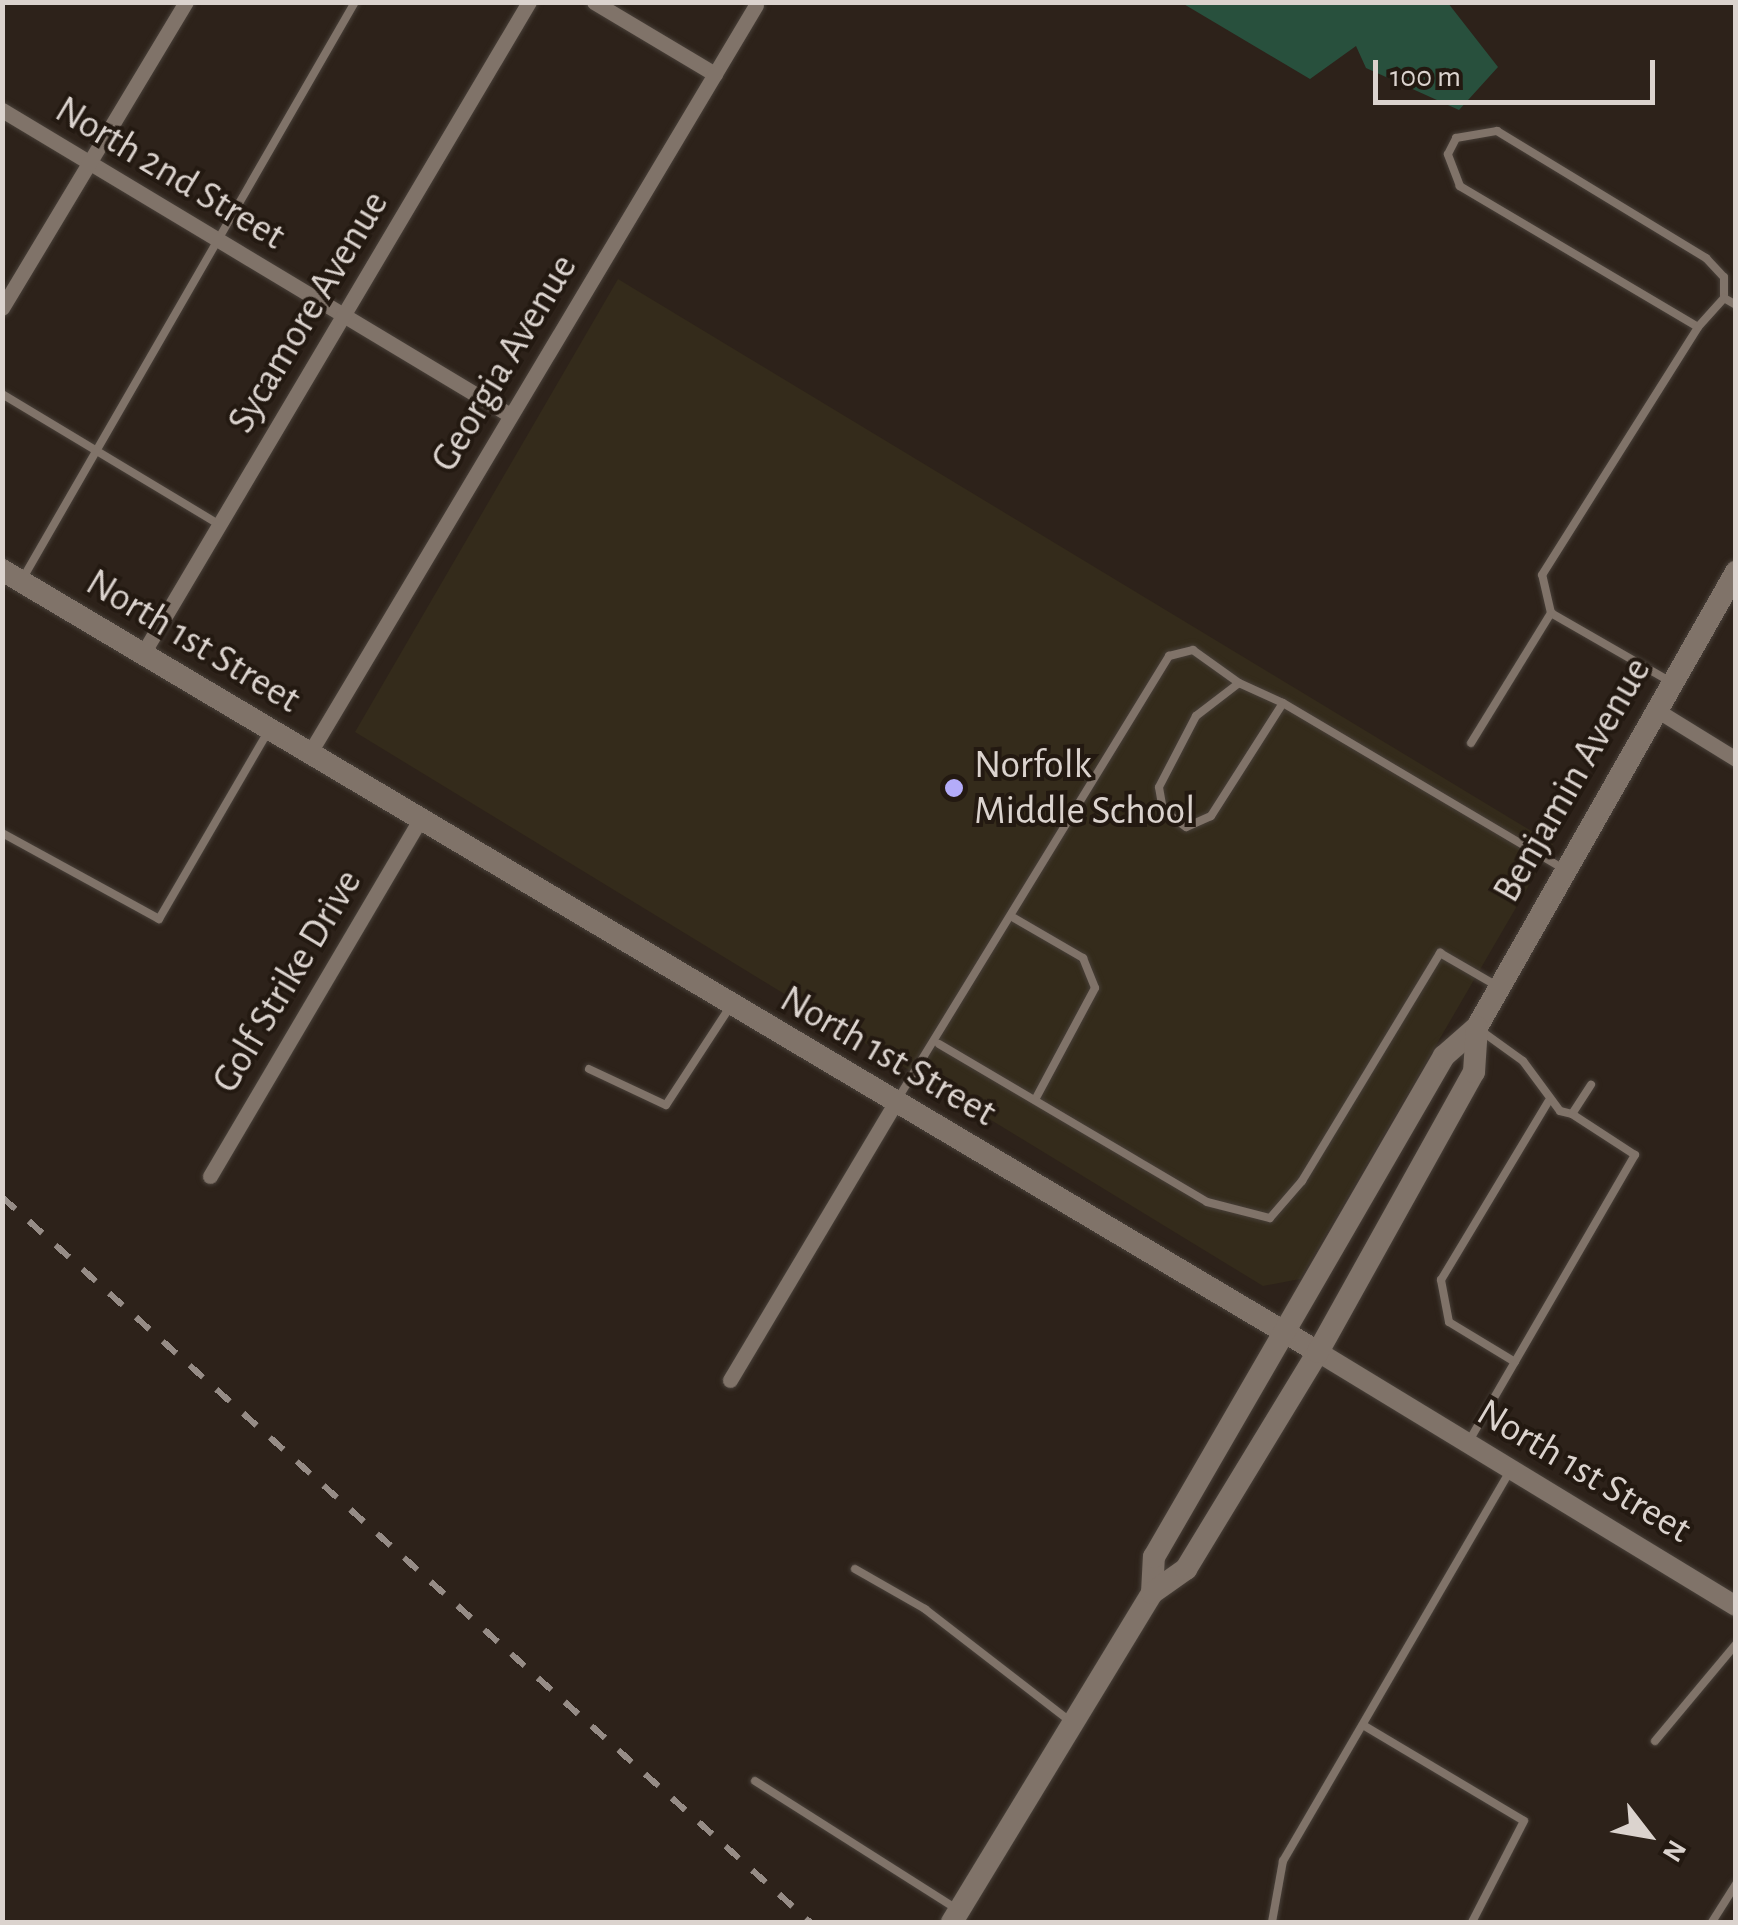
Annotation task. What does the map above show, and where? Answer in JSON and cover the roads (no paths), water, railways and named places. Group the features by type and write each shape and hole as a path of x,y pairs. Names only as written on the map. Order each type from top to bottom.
{"main road":[{"name":"Benjamin Avenue","path":"1152,1593 1154,1558 1287,1334 1444,1056 1476,1027 1562,868 1736,572"},
{"name":"North 1st Street","path":"12,576 730,1007 1318,1352"},
{"name":"Benjamin Avenue","path":"1152,1593 1186,1569 1318,1352 1474,1072 1476,1027"},
{"path":"956,1916 1152,1593"}],"street":[{"path":"2,308 186,2"},
{"name":"Sycamore Avenue","path":"142,655 529,2"},
{"path":"594,2 715,74"},
{"name":"Georgia Avenue","path":"309,754 756,5"},
{"name":"North 2nd Street","path":"2,110 510,415"},
{"path":"1655,709 1736,759"},
{"name":"Golf Strike Drive","path":"210,1176 420,820"},
{"path":"730,1380 895,1103"},
{"name":"North 1st Street","path":"1318,1352 1736,1606"}],"lane":[{"path":"12,576 96,449 354,2"},
{"path":"1671,682 1551,613 1540,588 1547,564 1698,326 1724,298 1724,277 1706,258 1497,131 1456,138 1448,154 1460,186 1698,326"},
{"path":"1724,298 1736,305"},
{"path":"2,394 220,525"},
{"path":"1471,743 1551,613"},
{"path":"895,1103 940,1044 1170,656 1193,650 1239,683 1283,704 1562,868"},
{"path":"1239,683 1196,716 1159,787 1163,810 1186,827 1212,816 1283,704"},
{"path":"2,832 159,920 269,730"},
{"path":"1014,918 1084,958 1095,988 1036,1098"},
{"path":"940,1044 1207,1202 1270,1218 1302,1181 1440,953 1498,987"},
{"path":"589,1069 666,1105 730,1007"},
{"path":"1467,1444 1634,1155 1548,1102 1523,1061 1476,1027"},
{"path":"1572,1114 1591,1085"},
{"path":"1514,1362 1449,1322 1442,1280 1548,1102"},
{"path":"1272,1922 1283,1861 1511,1470"},
{"path":"855,1569 926,1608 1075,1725"},
{"path":"1656,1741 1736,1644"},
{"path":"1363,1724 1524,1821 1472,1922"},
{"path":"755,1781 956,1916"},
{"path":"1712,1922 1736,1884"}],"railway":[{"path":"2,1197 810,1922"}],"place":[{"name":"Norfolk Middle School","path":"954,788"}]}
